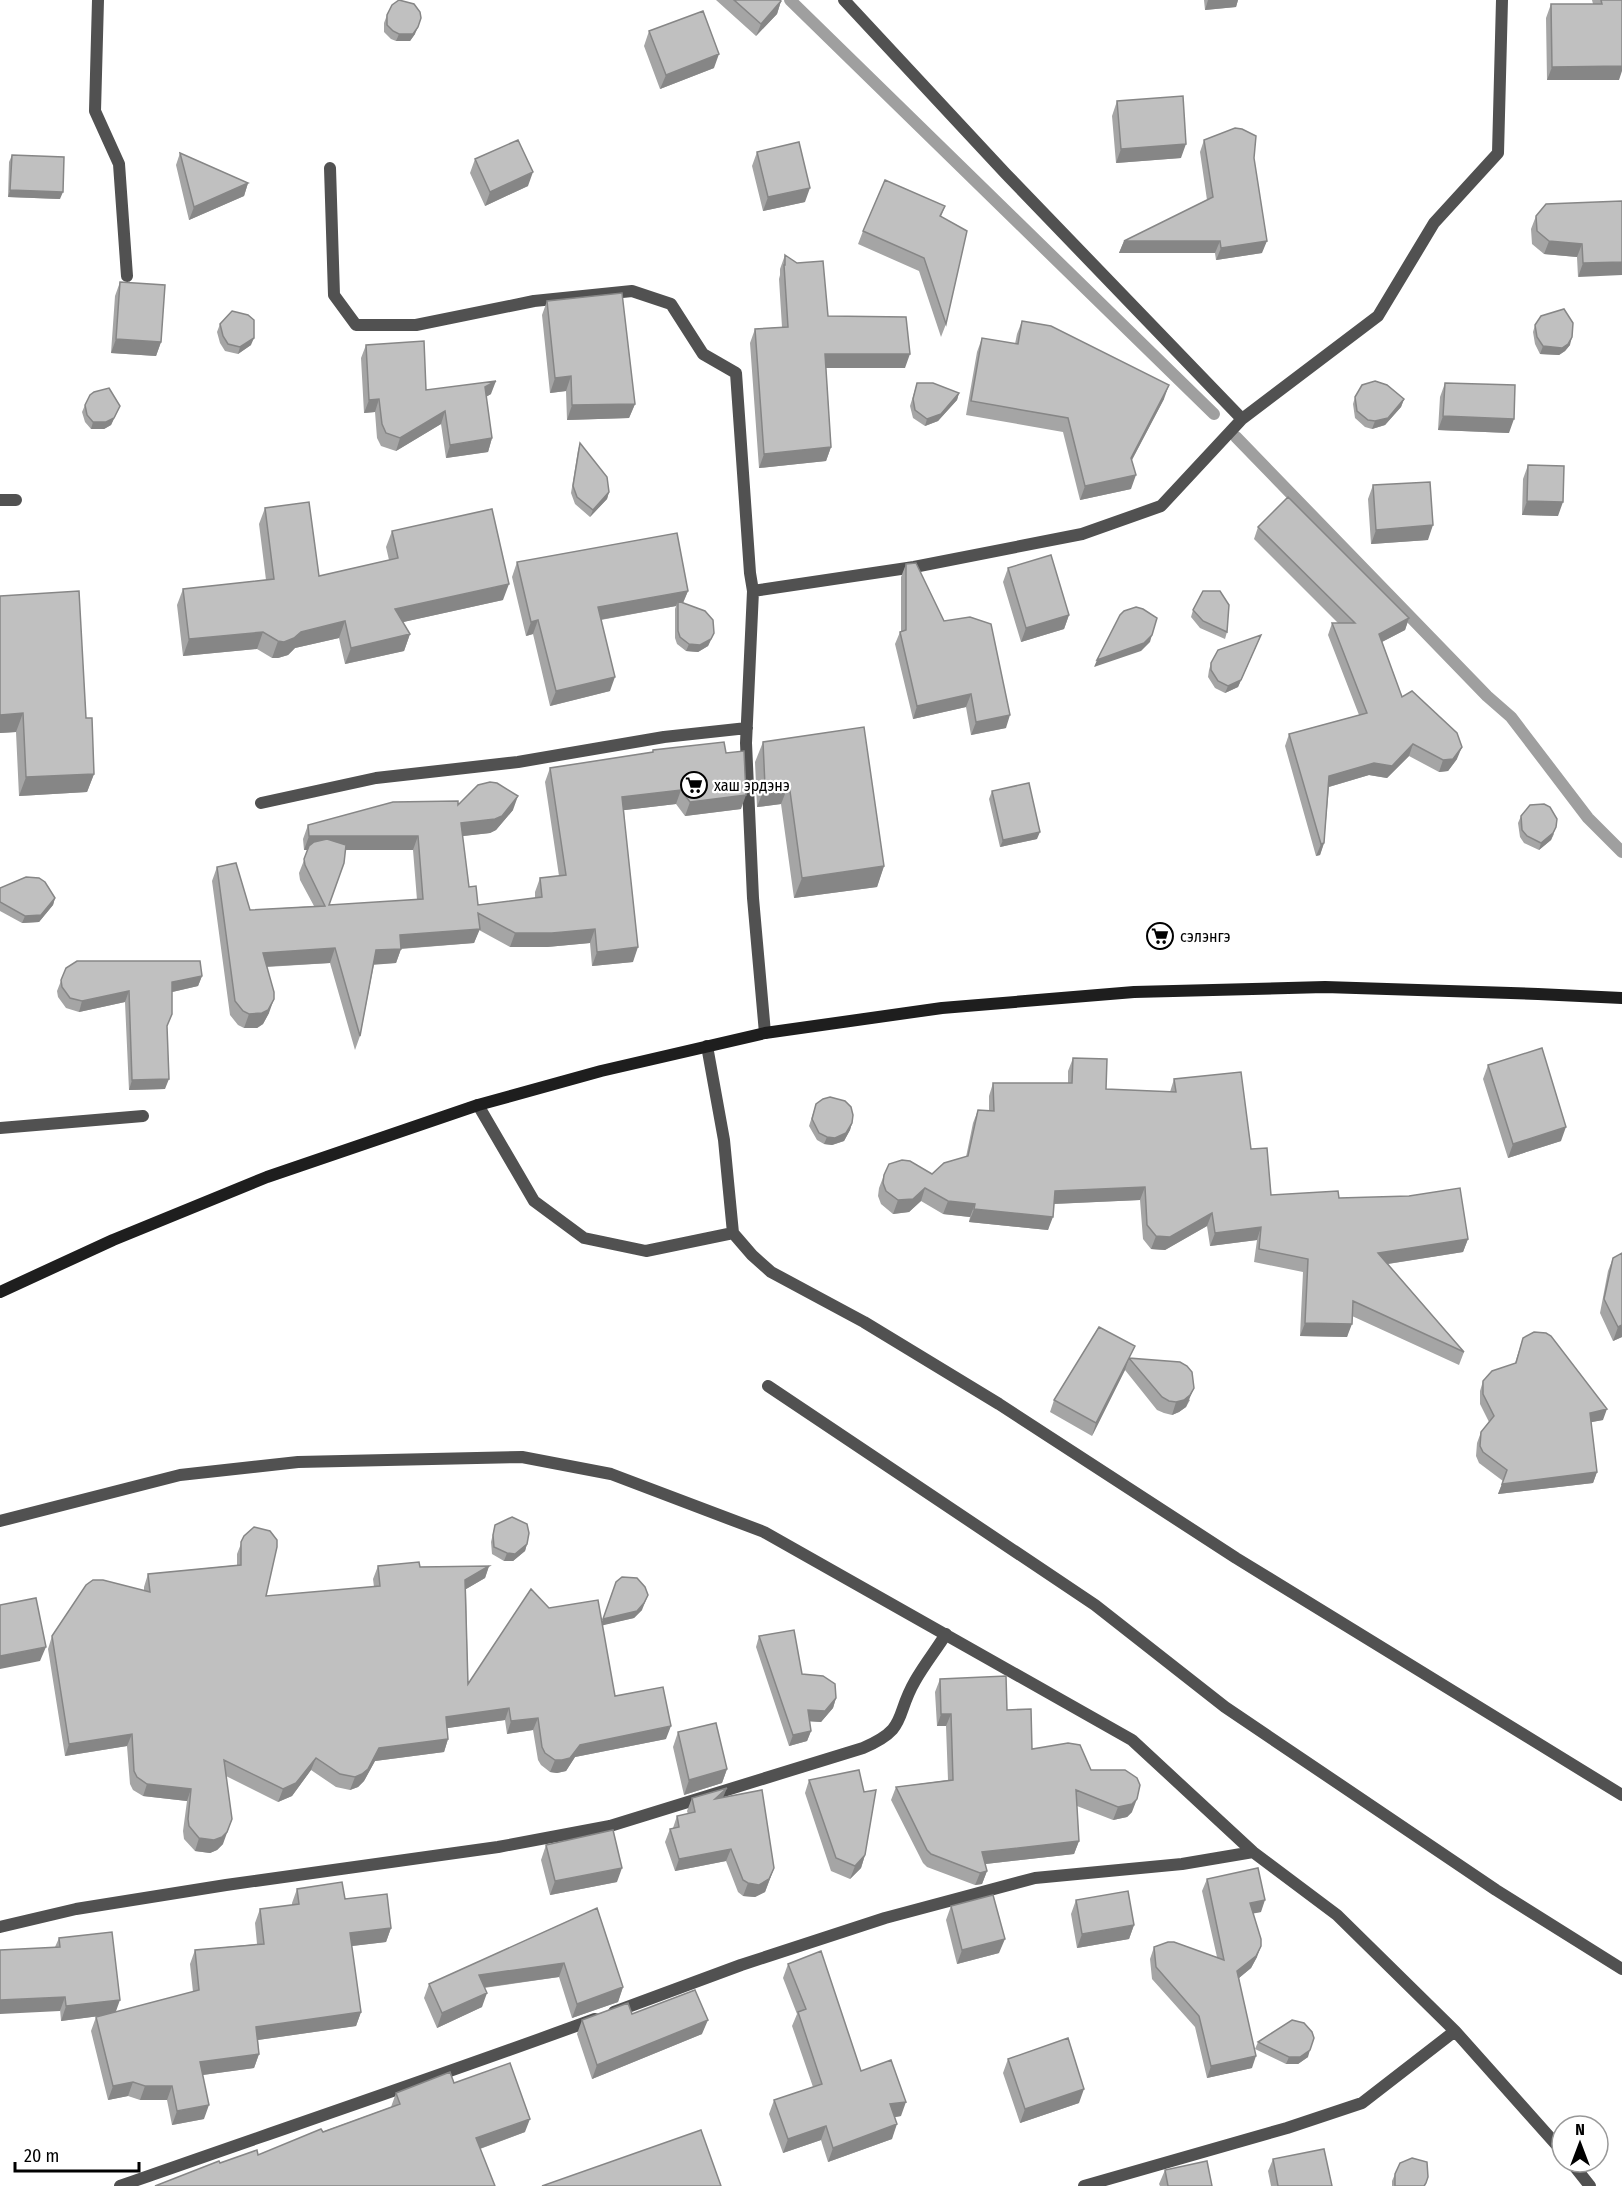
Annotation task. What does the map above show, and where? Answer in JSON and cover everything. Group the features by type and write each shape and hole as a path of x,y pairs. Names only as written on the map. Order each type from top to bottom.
{"main road":[{"path":"0,1292 113,1240 267,1178 478,1105 601,1071 765,1033 942,1008 1134,992 1325,987 1538,993 1622,998"}],"street":[{"path":"98,0 95,111 119,164 127,276"},
{"path":"844,0 998,165 1242,419"},
{"path":"753,591 914,567 1082,534 1161,506 1242,419 1378,316 1434,223 1498,153 1502,0"},
{"path":"330,168 334,295 356,324 416,324 534,301 632,291 671,304 703,354 736,373 753,591 747,728 753,898 765,1033"},
{"path":"0,500 16,500"},
{"path":"261,803 376,778 518,762 664,737 747,728"},
{"path":"707,1046 724,1140 733,1233 771,1272 864,1322 999,1404 1236,1558 1622,1795"},
{"path":"478,1105 534,1201 584,1238 646,1251 733,1233"},
{"path":"0,1128 142,1116"},
{"path":"768,1386 1095,1605 1225,1707 1496,1890 1622,1969"},
{"path":"0,1521 180,1475 298,1462 522,1457 611,1474 764,1532 1132,1740 1253,1852 1336,1915 1455,2031 1550,2138"},
{"path":"0,1927 76,1909 226,1885 498,1847 610,1826 863,1748 882,1740 901,1719 914,1683 946,1634"},
{"path":"120,2186 390,2091 437,2077 741,1965 885,1918 1035,1878 1182,1864 1253,1852"},
{"path":"1084,2186 1287,2128 1362,2103 1455,2031"},
{"path":"1580,2174 1590,2186"}],"building":[{"path":"399,0 414,4 420,12 421,18 413,34 399,34 387,25 387,15 392,5"},
{"path":"734,0 780,0 781,1 761,24"},
{"path":"1601,0 1622,0 1622,66 1552,67 1551,4 1602,4"},
{"path":"703,11 719,54 666,75 649,31"},
{"path":"1183,96 1186,144 1121,149 1117,101"},
{"path":"1235,128 1256,136 1254,158 1267,241 1221,248 1220,241 1124,241 1213,197 1204,140"},
{"path":"518,140 533,172 490,192 475,159"},
{"path":"799,142 810,188 768,197 757,152"},
{"path":"180,153 248,183 194,207"},
{"path":"12,155 64,157 63,192 10,190"},
{"path":"885,180 945,206 940,216 967,231 946,324 924,258 863,231"},
{"path":"1622,201 1622,262 1583,263 1582,244 1549,241 1537,231 1536,216 1546,204"},
{"path":"785,255 797,263 823,261 828,316 906,317 910,354 825,354 831,447 764,454 755,329 788,327"},
{"path":"120,282 165,285 161,342 116,339"},
{"path":"622,293 635,404 572,405 571,376 555,378 547,301"},
{"path":"1564,309 1573,323 1572,337 1562,348 1543,346 1537,337 1535,325 1541,316"},
{"path":"232,311 248,315 254,320 254,338 240,347 228,344 220,324"},
{"path":"1022,321 1051,326 1169,385 1131,458 1136,475 1085,486 1068,418 971,401 982,338 1018,344"},
{"path":"424,341 426,390 496,381 485,387 492,438 450,445 445,411 400,438 386,433 382,424 379,399 369,400 366,345"},
{"path":"1375,381 1387,385 1404,399 1388,418 1375,421 1368,420 1357,411 1355,397 1362,385"},
{"path":"917,383 933,383 959,393 941,414 927,419 915,410 913,399"},
{"path":"1445,383 1515,385 1514,419 1443,416"},
{"path":"109,388 120,406 114,418 106,422 93,422 87,415 85,405 94,392"},
{"path":"580,443 607,477 609,492 593,510 577,497 573,486"},
{"path":"1528,465 1564,466 1563,502 1527,501"},
{"path":"1430,482 1433,525 1376,530 1373,485"},
{"path":"1288,497 1409,618 1379,634 1402,697 1412,691 1457,733 1462,747 1453,759 1443,760 1413,744 1392,766 1374,763 1329,776 1324,843 1321,844 1289,734 1367,713 1332,623 1355,623 1258,527"},
{"path":"309,502 319,576 398,558 392,531 492,509 509,584 395,609 410,634 351,648 345,621 301,632 284,642 263,632 189,639 183,589 274,579 265,508"},
{"path":"677,533 688,591 598,607 615,677 556,691 538,620 531,622 517,562"},
{"path":"1051,555 1069,615 1026,628 1008,568"},
{"path":"916,563 944,621 970,617 991,624 1010,715 976,722 971,694 917,706 900,632 906,630 906,564"},
{"path":"79,591 86,718 92,718 94,774 26,777 23,713 0,715 0,596"},
{"path":"1203,591 1220,591 1229,605 1227,632 1203,621 1193,610"},
{"path":"678,601 705,611 713,620 714,633 711,639 700,645 689,644 680,637"},
{"path":"1136,607 1157,618 1152,635 1144,643 1097,660 1120,615"},
{"path":"1261,635 1241,680 1228,686 1218,681 1211,670 1211,663 1218,650"},
{"path":"864,727 884,866 802,878 789,784 765,786 763,742"},
{"path":"724,742 726,753 744,751 746,795 690,802 681,790 622,797 638,947 597,952 595,929 552,933 515,933 478,913 480,929 400,935 401,949 376,950 360,1036 335,948 263,953 274,992 274,999 268,1010 249,1014 243,1011 235,1001 217,867 236,863 250,910 325,906 304,859 309,846 314,842 327,839 346,845 344,863 329,905 423,899 418,836 309,836 308,825 393,802 458,801 458,805 478,785 490,782 497,783 518,796 502,816 461,823 469,887 476,886 478,905 542,897 540,878 566,875 550,768 653,752 653,750"},
{"path":"1029,783 1040,832 1003,840 992,791"},
{"path":"1544,804 1550,807 1557,819 1553,833 1541,843 1527,836 1522,830 1521,816 1530,805"},
{"path":"26,877 39,878 45,882 55,898 41,915 25,916 0,902 0,888"},
{"path":"77,961 200,961 202,976 172,982 172,1014 167,1026 169,1079 132,1080 129,991 82,1001 70,998 62,987 61,980 66,968"},
{"path":"1542,1048 1566,1127 1513,1144 1488,1065"},
{"path":"1073,1058 1107,1059 1106,1089 1176,1092 1174,1079 1241,1072 1251,1149 1267,1148 1271,1195 1338,1191 1339,1198 1409,1196 1460,1188 1468,1239 1378,1253 1464,1352 1353,1301 1352,1324 1305,1323 1308,1259 1259,1249 1261,1227 1215,1233 1212,1213 1170,1237 1156,1236 1147,1225 1145,1187 1055,1191 1053,1217 974,1209 975,1204 948,1201 925,1188 913,1199 898,1200 886,1191 883,1183 889,1164 902,1160 910,1161 932,1174 944,1163 968,1156 978,1110 994,1111 993,1083 1072,1083"},
{"path":"830,1097 845,1101 851,1107 853,1115 852,1123 846,1133 835,1138 819,1133 812,1119 816,1104"},
{"path":"1622,1253 1622,1325 1618,1327 1604,1299 1613,1258"},
{"path":"1099,1327 1135,1346 1096,1423 1054,1400"},
{"path":"1534,1332 1551,1336 1607,1409 1590,1413 1597,1472 1502,1484 1507,1470 1483,1452 1480,1446 1481,1432 1494,1416 1483,1394 1483,1381 1492,1371 1516,1363 1523,1338"},
{"path":"1129,1358 1180,1362 1192,1372 1194,1388 1184,1400 1169,1401 1162,1397"},
{"path":"512,1517 527,1524 529,1533 527,1544 515,1554 494,1547 493,1535 495,1525"},
{"path":"254,1527 270,1531 277,1540 266,1596 380,1586 378,1566 419,1562 420,1567 489,1566 465,1580 468,1684 531,1589 549,1608 598,1600 615,1696 663,1687 671,1726 580,1745 570,1758 555,1760 545,1753 542,1747 538,1718 511,1721 509,1708 446,1717 448,1739 379,1748 368,1769 355,1777 340,1774 316,1758 296,1783 283,1789 224,1760 232,1819 227,1832 222,1837 214,1840 199,1838 189,1826 191,1789 147,1784 137,1777 134,1771 132,1734 69,1744 52,1636 86,1585 93,1580 103,1580 150,1592 148,1574 241,1565 241,1542"},
{"path":"622,1577 637,1578 645,1587 648,1595 637,1611 603,1619 616,1582"},
{"path":"36,1598 46,1647 0,1656 0,1605"},
{"path":"794,1630 802,1674 823,1676 835,1684 836,1698 825,1711 808,1710 811,1731 793,1735 759,1636"},
{"path":"1006,1676 1007,1710 1031,1709 1032,1749 1068,1743 1080,1745 1091,1770 1125,1770 1137,1778 1140,1785 1137,1799 1132,1804 1118,1807 1076,1790 1079,1841 982,1852 987,1871 980,1873 931,1854 927,1850 896,1787 953,1780 951,1714 941,1714 940,1679"},
{"path":"716,1723 727,1769 689,1780 678,1732"},
{"path":"859,1770 864,1792 876,1790 865,1855 855,1866 836,1858 809,1780"},
{"path":"727,1788 715,1799 762,1790 774,1868 769,1879 759,1885 743,1880 731,1849 679,1859 670,1829 679,1827 677,1816 695,1812 692,1798"},
{"path":"613,1830 622,1868 555,1881 546,1845"},
{"path":"1258,1868 1265,1900 1250,1903 1261,1946 1256,1956 1237,1971 1256,2056 1211,2066 1199,2016 1156,1967 1154,1947 1174,1942 1224,1960 1207,1879"},
{"path":"342,1882 345,1899 387,1894 391,1928 350,1933 361,2012 256,2027 259,2054 200,2062 209,2105 177,2111 172,2086 145,2086 133,2082 113,2086 96,2017 199,1990 195,1950 264,1944 260,1909 299,1904 297,1889"},
{"path":"1128,1891 1134,1925 1082,1934 1076,1900"},
{"path":"993,1895 1005,1939 962,1950 951,1906"},
{"path":"597,1908 623,1987 577,2004 564,1963 479,1975 487,1993 442,2013 429,1984"},
{"path":"112,1932 120,2000 66,2006 65,1997 0,2000 0,1950 60,1947 59,1938"},
{"path":"821,1951 861,2071 891,2060 906,2102 890,2104 897,2124 833,2148 826,2126 788,2139 774,2100 822,2084 798,2012 806,2009 788,1964"},
{"path":"695,1990 708,2020 597,2065 582,2020 628,2003 632,2014"},
{"path":"1292,2020 1304,2023 1314,2038 1310,2050 1300,2057 1289,2057 1258,2042"},
{"path":"1068,2038 1084,2089 1025,2109 1008,2059"},
{"path":"510,2063 530,2119 476,2138 495,2186 155,2186 219,2161 220,2163 257,2150 258,2155 321,2129 323,2132 400,2104 396,2093 450,2072 454,2083"},
{"path":"701,2130 721,2186 542,2186"},
{"path":"1324,2149 1332,2186 1278,2186 1273,2159"},
{"path":"1412,2158 1427,2162 1426,2183 1424,2186 1395,2186 1395,2174 1400,2163"},
{"path":"1207,2161 1212,2186 1168,2186 1165,2170"}],"waterway":[{"path":"790,0 1214,414"},
{"path":"1236,437 1487,696 1511,717 1588,818 1622,852"}],"place":[{"name":"хаш эрдэнэ","path":"694,785"},
{"name":"сэлэнгэ","path":"1160,936"}]}
